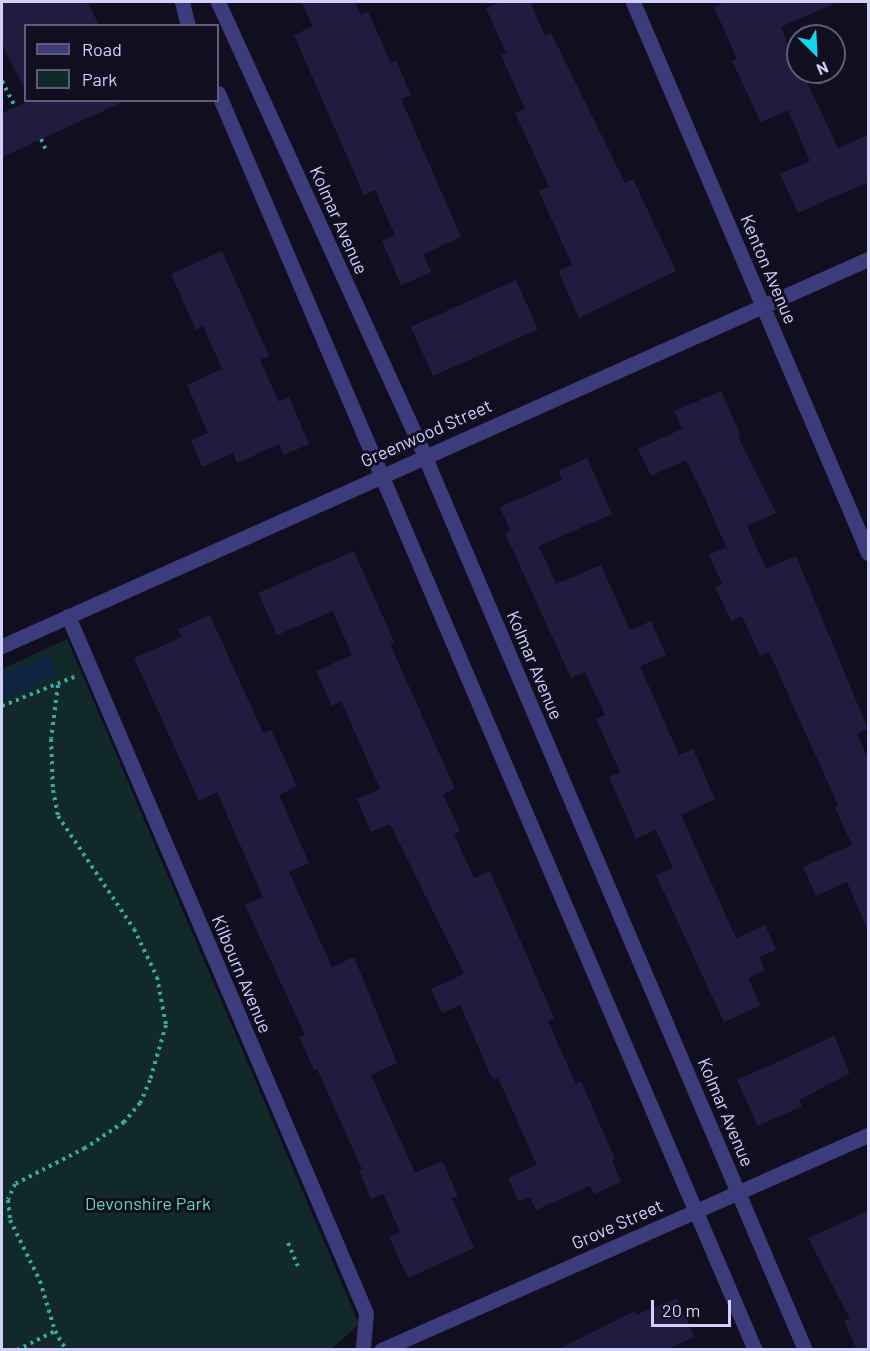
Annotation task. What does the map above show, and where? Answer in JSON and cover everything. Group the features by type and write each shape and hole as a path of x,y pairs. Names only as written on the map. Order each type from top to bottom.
{"street":[{"path":"182,2 188,24"},
{"name":"Kolmar Avenue","path":"218,2 424,455 805,1350"},
{"name":"Kenton Avenue","path":"633,2 868,553"},
{"path":"219,95 379,476 755,1350"},
{"name":"Greenwood Street","path":"2,646 424,455 868,259"},
{"name":"Kilbourn Avenue","path":"68,616 366,1313 363,1350"},
{"name":"Grove Street","path":"381,1350 868,1135"}],"path":[{"path":"2,81 15,107"},
{"path":"41,139 46,150"},
{"path":"2,706 58,685 90,668"},
{"path":"58,685 51,739 52,790 58,816 134,929 157,977 166,1025 150,1080 140,1103 124,1122 85,1148 15,1184 8,1200 10,1220 40,1281 55,1331 66,1350"},
{"path":"288,1243 298,1266"},
{"path":"16,1350 55,1331"}],"green space":[{"name":"Devonshire Park","path":"67,639 359,1324 331,1349 2,1349 2,669"}],"water":[{"path":"48,655 57,674 2,699 2,676"}],"building":[{"path":"2,2 88,2 98,24 24,24 24,87 2,45"},
{"path":"301,2 355,2 361,15 368,12 391,63 396,60 411,95 401,99 461,237 423,254 431,272 401,285 382,241 395,235 375,190 364,195 294,35 313,26"},
{"path":"501,2 530,2 545,36 551,33 625,183 633,179 676,271 579,318 558,271 572,265 539,191 549,187 515,113 525,109 501,55 506,53 486,8"},
{"path":"726,2 838,2 781,27 786,40 786,84 808,84 838,148 868,135 868,182 798,213 780,174 810,161 788,110 761,122 732,61 737,59 714,7"},
{"path":"27,102 123,102 2,157 2,113"},
{"path":"222,251 269,356 260,360 279,402 289,397 309,444 284,455 279,444 237,463 233,453 202,467 191,441 208,433 187,385 222,369 203,326 196,330 171,274"},
{"path":"516,280 538,329 433,376 411,327"},
{"path":"721,391 741,436 738,437 776,513 747,526 766,569 796,556 868,729 857,734 868,759 868,931 847,882 816,896 803,867 852,845 835,807 838,805 769,652 760,656 742,616 731,621 715,587 722,584 709,555 726,547 705,498 686,460 651,476 638,449 682,429 674,411"},
{"path":"587,458 612,514 539,546 556,584 601,565 630,630 651,621 666,655 640,666 679,755 693,749 715,799 681,815 736,938 765,925 776,950 759,957 765,970 748,978 760,1006 724,1022 656,875 673,868 656,830 636,839 609,777 620,772 596,719 605,715 585,672 571,678 505,533 510,530 500,507 562,480 558,471"},
{"path":"354,551 394,642 390,644 455,789 443,794 460,831 454,834 474,878 490,871 554,1018 548,1021 576,1084 581,1081 615,1159 612,1160 621,1182 594,1194 590,1186 536,1210 530,1197 519,1202 508,1178 537,1165 498,1078 493,1080 460,1005 442,1013 431,989 464,974 390,824 371,832 357,799 380,789 341,701 332,706 316,671 352,655 333,611 277,635 258,593"},
{"path":"210,615 263,733 271,730 297,786 279,795 309,863 289,872 332,967 354,957 397,1063 371,1075 415,1173 442,1161 458,1196 452,1198 474,1248 408,1278 389,1237 400,1232 383,1194 371,1199 359,1171 362,1169 317,1069 314,1070 299,1037 305,1035 245,905 263,897 217,792 199,801 134,658 182,637 178,629"},
{"path":"834,1036 850,1073 799,1100 802,1106 758,1126 737,1080"},
{"path":"868,1211 868,1350 857,1350 844,1321 850,1319 808,1238"},
{"path":"677,1298 694,1337 666,1350 557,1350 635,1311 636,1315"}]}
